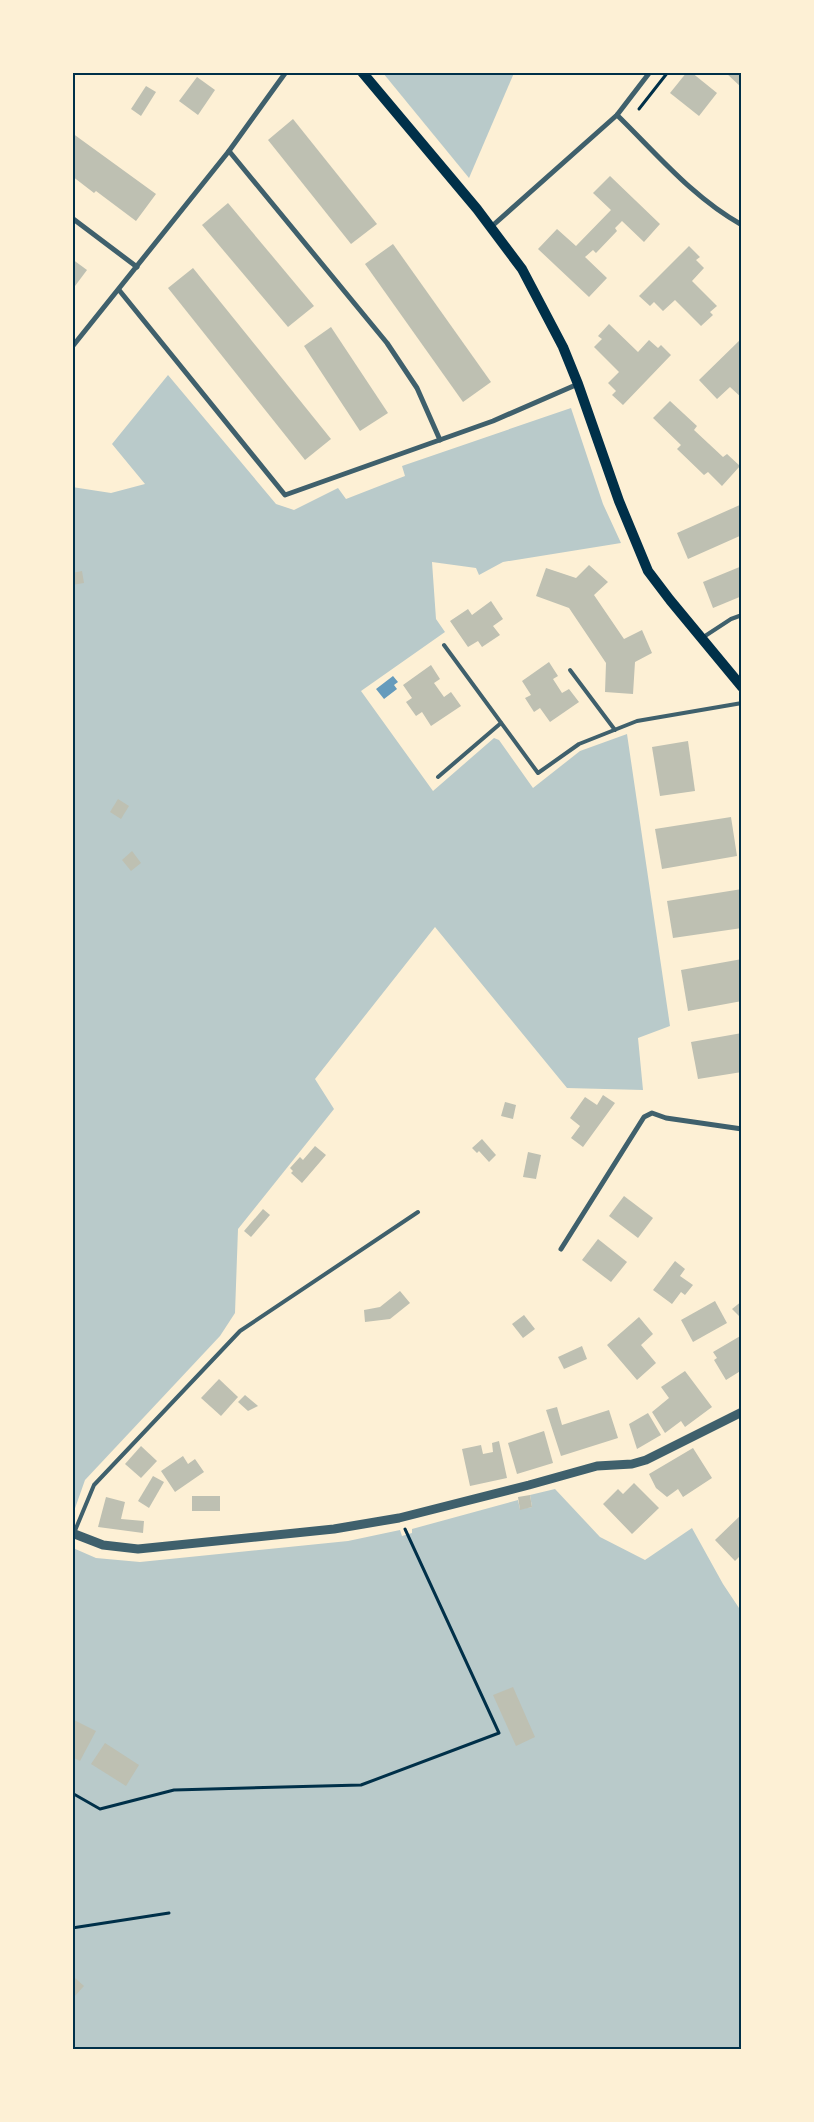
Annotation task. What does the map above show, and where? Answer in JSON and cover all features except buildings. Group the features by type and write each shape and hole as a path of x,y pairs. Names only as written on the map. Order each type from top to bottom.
{"main road":[{"path":"362,72 491,227 522,269 563,347 578,384 619,502 648,571 742,687"}],"street":[{"path":"72,347 228,151 286,72"},
{"path":"491,227 617,115 650,72"},
{"path":"617,115 691,188 728,218 742,225"},
{"path":"228,151 387,343 417,388 440,440"},
{"path":"72,218 137,267"},
{"path":"119,290 285,495 493,421 578,384"},
{"path":"561,1249 644,1117 652,1113 666,1118 742,1129"},
{"path":"73,1533 103,1545 138,1549 334,1529 399,1518 596,1466 639,1462 658,1455 742,1412"}],"lane":[{"path":"702,638 731,619 742,615"},
{"path":"444,645 538,773 579,744 637,721 742,702"},
{"path":"570,670 615,730"},
{"path":"438,777 501,723"},
{"path":"73,1533 94,1485 240,1331 418,1212"}],"path":[{"path":"639,109 668,72"},
{"path":"72,1793 100,1809 174,1790 361,1785 499,1733 399,1518"},
{"path":"72,1928 168,1913"}],"shaded area":[{"path":"383,73 514,73 469,178"},
{"path":"168,375 276,504 294,510 338,488 346,499 405,476 402,466 571,408 603,504 621,543 503,562 479,575 476,568 432,562 436,619 445,632 361,691 433,791 494,738 499,740 533,788 580,751 627,734 670,1026 638,1038 643,1090 567,1088 435,927 315,1079 334,1109 238,1229 235,1313 220,1336 85,1480 73,1514 72,487 111,493 145,484 112,444"},
{"path":"555,1489 600,1537 645,1560 692,1528 723,1584 741,1611 741,2049 73,2050 73,1548 96,1558 140,1562 348,1541 400,1530 402,1536 412,1533 412,1529 518,1500 520,1509 532,1507 530,1495"}],"water":[{"path":"393,676 398,682 394,685 397,689 384,699 376,689"}]}
